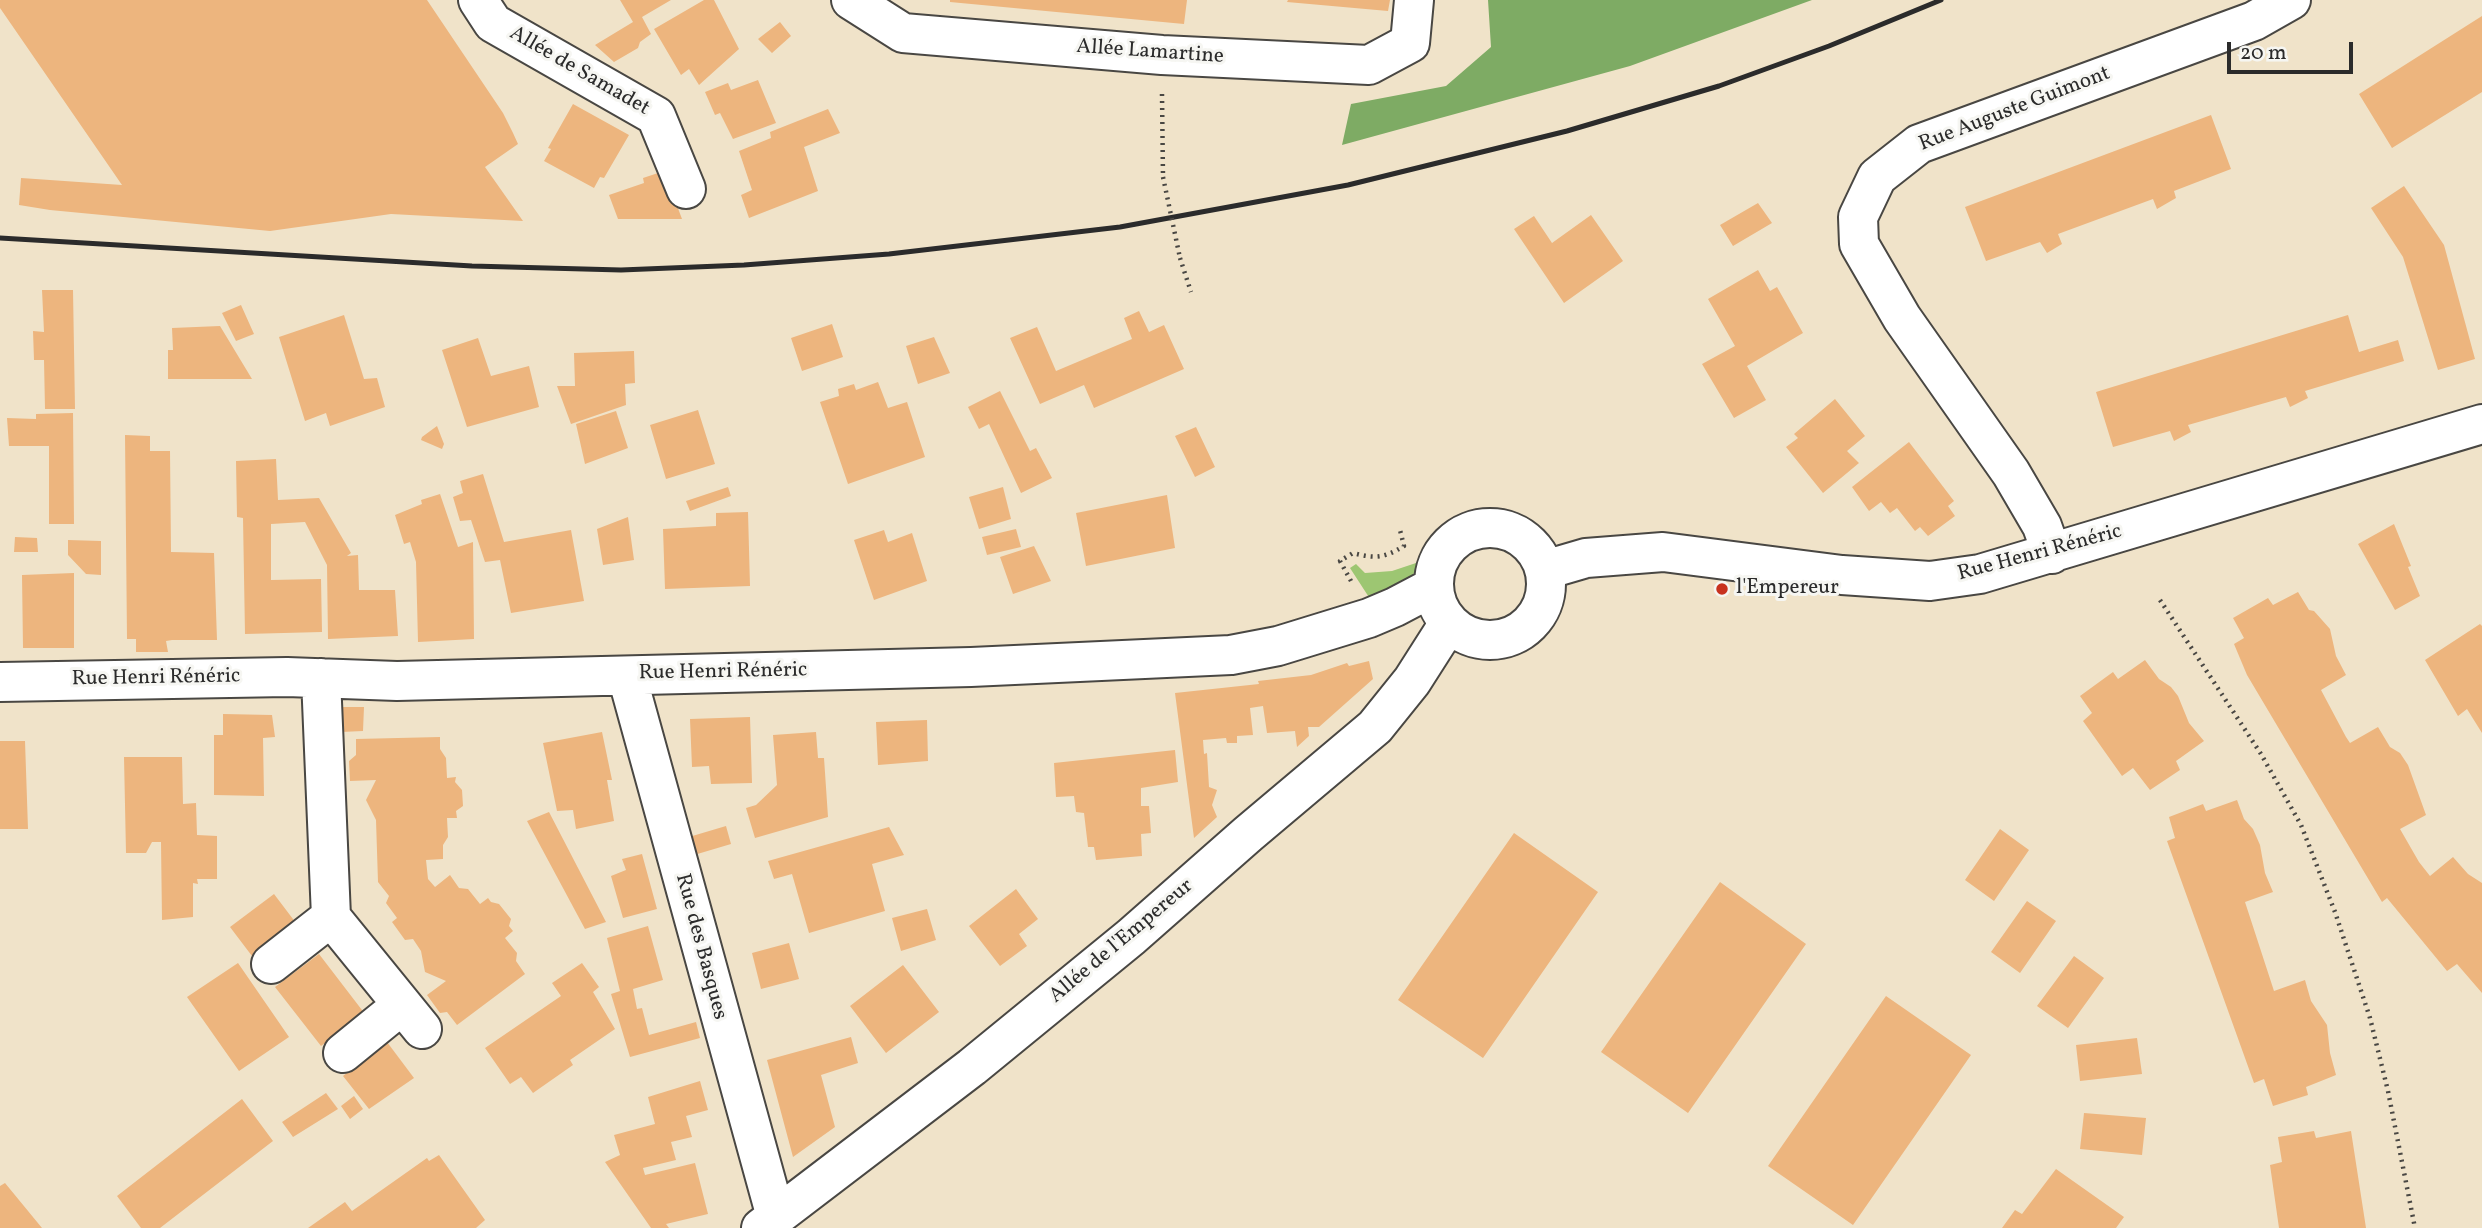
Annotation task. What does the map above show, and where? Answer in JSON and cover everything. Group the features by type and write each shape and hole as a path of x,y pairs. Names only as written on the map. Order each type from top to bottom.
{"street":[{"name":"Allée de Samadet","path":"478,0 493,23 656,116 686,190"},
{"name":"Allée Lamartine","path":"851,0 903,33 1162,55 1369,65 1410,43 1414,0"},
{"name":"Rue Auguste Guimont","path":"2052,554 2042,526 2011,473 1902,318 1859,244 1858,217 1877,177 1919,144 2254,21 2291,0"},
{"name":"Rue Henri Rénéric","path":"1545,570 1586,558 1663,552 1842,575 1930,581 1980,575 2482,424"},
{"path":"1471,530 1508,530 1524,539 1537,553 1545,570 1547,589 1542,606 1532,622 1518,634 1500,640 1482,640 1464,634 1449,623 1435,600 1435,569 1443,552 1455,539 1471,530"},
{"name":"Rue Henri Rénéric","path":"0,682 320,678 397,681 626,676 971,667 1231,655 1278,646 1369,618 1433,587"},
{"name":"Allée de l'Empereur","path":"768,1223 972,1067 1110,954 1375,727 1412,681 1449,623"},
{"name":"Rue des Basques","path":"626,676 768,1223"},
{"path":"320,678 331,917 412,1017 344,1053"},
{"path":"271,964 331,917"}],"path":[{"path":"1161,138 1163,177 1180,258 1191,292"},
{"path":"1354,585 1340,561 1353,553 1371,558 1386,556 1405,546 1400,530"},
{"path":"2160,600 2261,754 2301,825 2335,912 2370,1018 2388,1091 2415,1228"}],"green space":[{"path":"1488,0 1812,0 1630,66 1342,145 1351,104 1446,86 1491,47"},
{"path":"1419,562 1407,583 1374,605 1350,568 1356,564 1365,573 1392,571"}],"building":[{"path":"0,0 427,0 503,113 518,144 485,167 523,221 391,214 270,231 19,205 21,178 122,185 0,8"},
{"path":"620,0 671,0 642,17 651,34 640,42 638,48 614,62 595,45 633,22"},
{"path":"704,0 714,0 739,49 699,85 689,69 681,75 654,29"},
{"path":"950,0 1187,0 1184,24"},
{"path":"1390,0 1388,11 1287,2"},
{"path":"2482,16 2482,92 2392,148 2359,94"},
{"path":"780,22 791,36 772,53 758,39"},
{"path":"758,80 776,123 733,139 720,113 715,115 705,92 728,83 731,90"},
{"path":"573,104 629,135 604,178 600,177 594,188 544,161 551,149 548,148"},
{"path":"828,109 840,133 804,147 818,191 749,218 741,195 752,190 739,151 771,138 770,132"},
{"path":"2211,115 2231,169 2174,191 2176,198 2157,209 2153,199 2058,234 2062,244 2047,253 2040,242 1986,261 1965,207"},
{"path":"664,171 682,219 618,219 609,195 644,183 643,178"},
{"path":"2404,186 2444,245 2475,359 2438,370 2403,257 2371,208"},
{"path":"1758,203 1772,223 1733,246 1720,225"},
{"path":"1591,215 1623,261 1564,303 1514,229 1534,216 1552,243"},
{"path":"1758,270 1770,291 1777,287 1803,333 1747,366 1766,400 1734,418 1702,364 1735,346 1708,299"},
{"path":"42,290 73,290 75,409 45,409 44,360 34,360 33,331 44,332"},
{"path":"241,305 254,334 236,341 222,313"},
{"path":"1139,311 1149,332 1164,325 1184,369 1094,408 1084,385 1040,404 1010,338 1037,327 1056,371 1132,339 1124,318"},
{"path":"344,315 364,379 377,378 385,407 330,426 326,413 305,421 279,337"},
{"path":"2348,315 2359,352 2398,340 2404,361 2305,391 2308,398 2290,407 2286,397 2188,425 2191,432 2174,441 2170,431 2113,447 2096,392"},
{"path":"832,324 843,357 802,371 791,338"},
{"path":"220,326 252,379 168,379 168,350 173,350 172,328"},
{"path":"934,337 950,373 918,384 906,346"},
{"path":"478,338 491,376 529,366 539,407 467,427 442,350"},
{"path":"634,351 635,383 625,384 626,405 571,424 557,386 575,386 574,353"},
{"path":"878,382 888,408 907,402 925,457 848,484 820,402 839,396 838,389 854,384 856,390"},
{"path":"1000,391 1030,451 1036,448 1052,478 1021,493 989,424 979,429 968,407"},
{"path":"1835,399 1865,436 1847,451 1859,463 1823,493 1786,447 1798,438 1794,434"},
{"path":"698,410 715,464 666,479 650,425"},
{"path":"616,411 628,448 585,464 576,424"},
{"path":"73,413 74,524 49,524 49,446 9,446 7,418 36,419 36,414"},
{"path":"437,426 444,444 442,449 421,440"},
{"path":"1196,427 1215,467 1195,477 1175,436"},
{"path":"125,435 150,436 150,451 170,451 171,552 214,553 217,640 172,640 166,641 168,652 136,652 136,639 127,639"},
{"path":"1909,442 1954,501 1948,506 1955,516 1928,536 1920,527 1915,531 1897,508 1890,513 1881,502 1869,511 1852,487"},
{"path":"276,459 278,500 319,498 351,553 347,556 358,555 359,590 395,590 398,636 328,639 327,565 305,522 271,524 271,580 321,579 322,632 245,634 243,518 237,517 236,461"},
{"path":"483,474 504,542 571,530 584,601 511,613 500,560 485,562 471,520 460,521 453,497 463,493 460,481"},
{"path":"728,487 731,496 690,511 686,501"},
{"path":"1003,487 1011,519 979,529 969,497"},
{"path":"440,494 458,547 473,542 474,639 418,642 416,562 410,542 404,544 395,515 422,504 421,500"},
{"path":"1167,495 1175,548 1086,566 1076,513"},
{"path":"748,512 750,586 665,589 663,529 716,526 716,513"},
{"path":"628,517 634,560 603,565 597,529"},
{"path":"2394,524 2420,596 2395,610 2358,544"},
{"path":"1016,529 1021,547 987,555 982,537"},
{"path":"884,530 888,542 912,533 927,581 874,600 854,540"},
{"path":"15,537 37,538 38,552 14,552"},
{"path":"68,540 101,541 101,575 86,574 68,555"},
{"path":"1034,546 1051,581 1013,594 1000,557"},
{"path":"74,573 74,648 23,648 22,575"},
{"path":"2298,592 2309,610 2314,611 2330,629 2336,656 2346,675 2321,690 2346,737 2350,743 2378,727 2390,747 2400,753 2408,765 2426,815 2400,829 2419,862 2430,876 2453,857 2468,874 2482,883 2482,993 2457,964 2447,971 2387,898 2382,902 2247,675 2234,644 2244,638 2233,618 2268,598 2273,605"},
{"path":"2480,624 2482,733 2467,709 2458,716 2425,660"},
{"path":"2145,660 2159,679 2178,696 2189,723 2204,741 2176,761 2180,770 2150,790 2133,768 2122,776 2083,721 2092,713 2080,696 2113,672 2118,679"},
{"path":"1369,661 1373,679 1319,727 1308,727 1309,736 1297,747 1295,731 1267,733 1263,706 1250,708 1253,735 1237,736 1237,743 1227,743 1226,738 1203,740 1204,754 1207,753 1209,787 1217,790 1212,805 1217,817 1194,838 1175,693 1259,684 1258,681 1311,675 1347,663 1349,666"},
{"path":"340,707 364,707 363,731 341,732"},
{"path":"223,714 272,715 275,737 263,738 264,796 214,795 214,735 223,735"},
{"path":"750,717 752,783 711,784 709,766 692,767 690,719"},
{"path":"927,720 928,761 878,765 876,722"},
{"path":"602,732 612,780 607,780 614,821 576,829 573,810 557,811 543,743"},
{"path":"816,732 818,758 824,758 828,817 755,838 746,808 756,805 777,785 773,735"},
{"path":"440,737 440,749 446,758 447,778 456,777 455,782 462,790 463,806 456,811 457,818 447,818 448,837 443,845 443,859 426,860 428,879 435,887 450,875 459,888 468,889 480,904 488,898 499,904 511,919 509,926 513,931 505,938 517,953 516,961 525,974 457,1025 447,1012 440,1013 427,995 446,981 425,972 421,951 413,939 405,940 392,922 397,918 386,903 389,896 378,882 376,820 366,800 376,780 350,781 349,761 356,755 356,739"},
{"path":"0,741 25,741 28,829 0,829"},
{"path":"1175,750 1178,782 1141,788 1141,806 1149,806 1151,833 1141,834 1142,856 1096,860 1094,847 1088,847 1084,813 1076,812 1074,796 1056,797 1054,763"},
{"path":"124,757 182,757 183,804 196,803 197,835 217,836 217,879 197,879 198,884 193,883 193,917 162,920 161,842 152,842 146,853 126,853"},
{"path":"2237,800 2244,819 2253,829 2260,845 2265,873 2273,892 2245,902 2274,991 2305,980 2311,1001 2327,1025 2336,1075 2306,1087 2308,1095 2273,1106 2264,1079 2254,1083 2167,841 2175,838 2169,817 2203,804 2206,811"},
{"path":"549,812 606,922 585,929 527,821"},
{"path":"726,826 731,844 694,855 689,837"},
{"path":"889,827 904,855 872,864 885,911 809,933 792,874 774,879 768,861"},
{"path":"2000,829 2029,850 1994,901 1965,880"},
{"path":"1514,833 1598,892 1483,1058 1398,1000"},
{"path":"642,854 657,909 623,918 611,876 626,870 622,859"},
{"path":"1720,882 1806,944 1688,1113 1601,1052"},
{"path":"1016,889 1038,919 1019,934 1027,946 1000,966 969,926"},
{"path":"274,894 299,927 255,960 230,927"},
{"path":"2027,901 2056,921 2020,973 1991,952"},
{"path":"927,909 936,940 901,951 892,918"},
{"path":"648,926 663,980 633,989 637,1009 642,1008 649,1035 696,1022 700,1038 630,1057 611,994 620,991 607,938"},
{"path":"789,943 799,979 761,989 752,953"},
{"path":"319,954 365,1014 321,1046 275,987"},
{"path":"2074,956 2104,978 2068,1028 2037,1006"},
{"path":"238,963 289,1037 239,1071 187,997"},
{"path":"582,963 599,987 593,992 615,1029 570,1060 573,1065 533,1093 521,1077 510,1084 485,1048 561,996 552,983"},
{"path":"903,965 939,1012 886,1053 850,1006"},
{"path":"1886,996 1971,1055 1853,1225 1768,1166"},
{"path":"851,1037 858,1063 821,1075 835,1127 793,1157 767,1060"},
{"path":"2137,1038 2142,1074 2080,1081 2076,1045"},
{"path":"387,1042 414,1078 369,1109 343,1076"},
{"path":"700,1081 708,1110 686,1116 692,1137 671,1142 676,1160 643,1168 645,1175 695,1163 708,1214 666,1224 669,1228 651,1228 605,1162 620,1155 614,1135 655,1124 648,1097"},
{"path":"326,1093 338,1109 293,1137 282,1122"},
{"path":"354,1096 363,1109 350,1119 341,1106"},
{"path":"242,1099 273,1141 160,1228 141,1228 117,1196"},
{"path":"2084,1113 2146,1118 2142,1155 2080,1149"},
{"path":"2314,1131 2316,1138 2351,1131 2366,1228 2279,1228 2270,1165 2282,1162 2278,1137"},
{"path":"439,1155 485,1220 476,1228 308,1228 345,1202 352,1211 427,1158 429,1161"},
{"path":"2056,1169 2124,1217 2116,1228 2002,1228 2015,1210 2022,1214"},
{"path":"5,1183 42,1228 0,1228 0,1186"}],"railway":[{"path":"0,238 472,266 621,270 744,265 889,254 1120,227 1348,185 1567,131 1719,86 1829,46 1941,0"}],"place":[{"name":"l'Empereur","path":"1722,589"}]}
